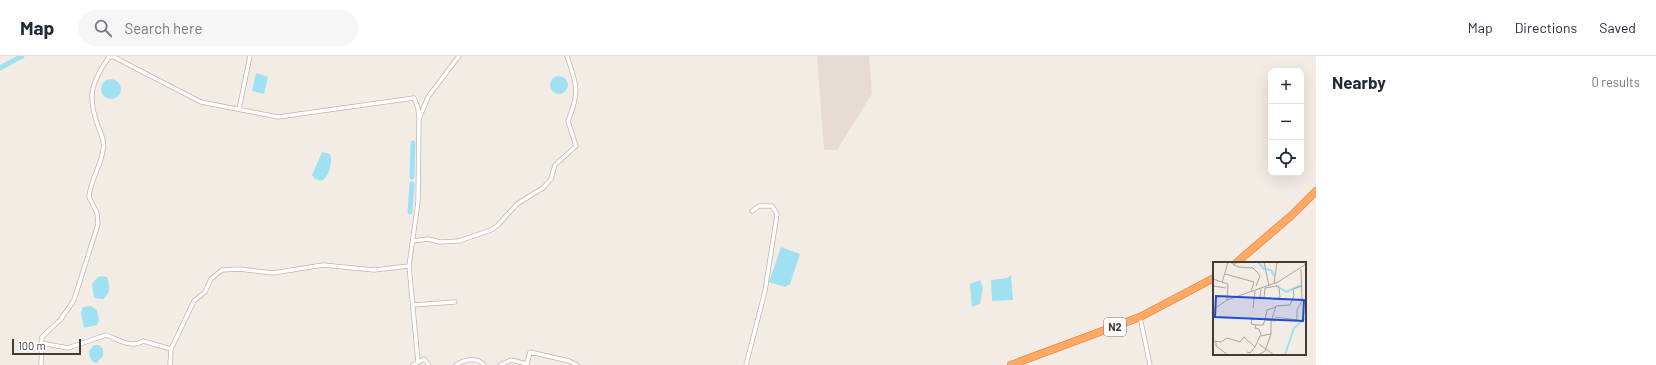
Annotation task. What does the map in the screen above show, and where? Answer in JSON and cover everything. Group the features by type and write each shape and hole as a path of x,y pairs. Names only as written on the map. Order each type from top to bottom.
{"highway":[{"path":"1237,262 1292,215 1316,191"},
{"name":"N2","path":"1011,365 1140,317 1213,279"}],"street":[{"path":"239,109 250,56"},
{"path":"419,119 428,97 459,56"},
{"path":"413,241 428,239 440,242 459,241 491,230 498,226 518,204 543,188 550,179 555,165 576,146 568,121 575,104 577,85 567,56"},
{"path":"41,365 42,336 60,319 74,300 98,224 97,213 88,197 104,150 102,135 92,105 91,96 97,76 109,57 114,57 201,102 278,117 414,98 418,108 419,119 418,202 409,266 418,362"},
{"path":"746,365 765,291 776,214 772,206 759,206 752,211"},
{"path":"170,365 171,349 194,301 205,292 211,279 222,270 238,269 273,273 323,265 374,270 409,266"},
{"path":"413,304 455,302"},
{"path":"1140,317 1150,365"},
{"path":"41,344 68,348 106,335 128,344 137,345 143,341 171,349"},
{"path":"500,365 511,360 527,364 530,352 569,361 577,365"},
{"path":"413,365 424,359 429,365"},
{"path":"456,365 463,360 482,362 484,365"}],"shaded area":[{"path":"817,56 869,56 872,94 837,150 824,150"}],"water":[{"path":"256,73 268,77 264,94 252,91"},
{"path":"559,76 565,79 568,85 565,91 559,94 553,91 550,85 553,79"},
{"path":"107,79 115,79 121,85 121,93 115,99 107,99 101,93 101,85"},
{"path":"322,152 330,154 331,161 328,173 321,181 315,179 312,175"},
{"path":"781,247 800,254 790,284 785,287 769,282"},
{"path":"1011,275 1013,300 992,301 991,280 1007,278"},
{"path":"98,277 107,277 109,292 103,299 94,298 92,284"},
{"path":"980,280 983,288 980,304 972,307 970,284"},
{"path":"91,306 97,310 99,320 97,325 84,328 81,313 83,307"},
{"path":"94,345 99,345 103,349 103,356 97,363 92,361 89,355 89,351"}],"waterway":[{"path":"0,68 22,56"},
{"path":"412,177 413,143"},
{"path":"410,212 412,184"}]}
